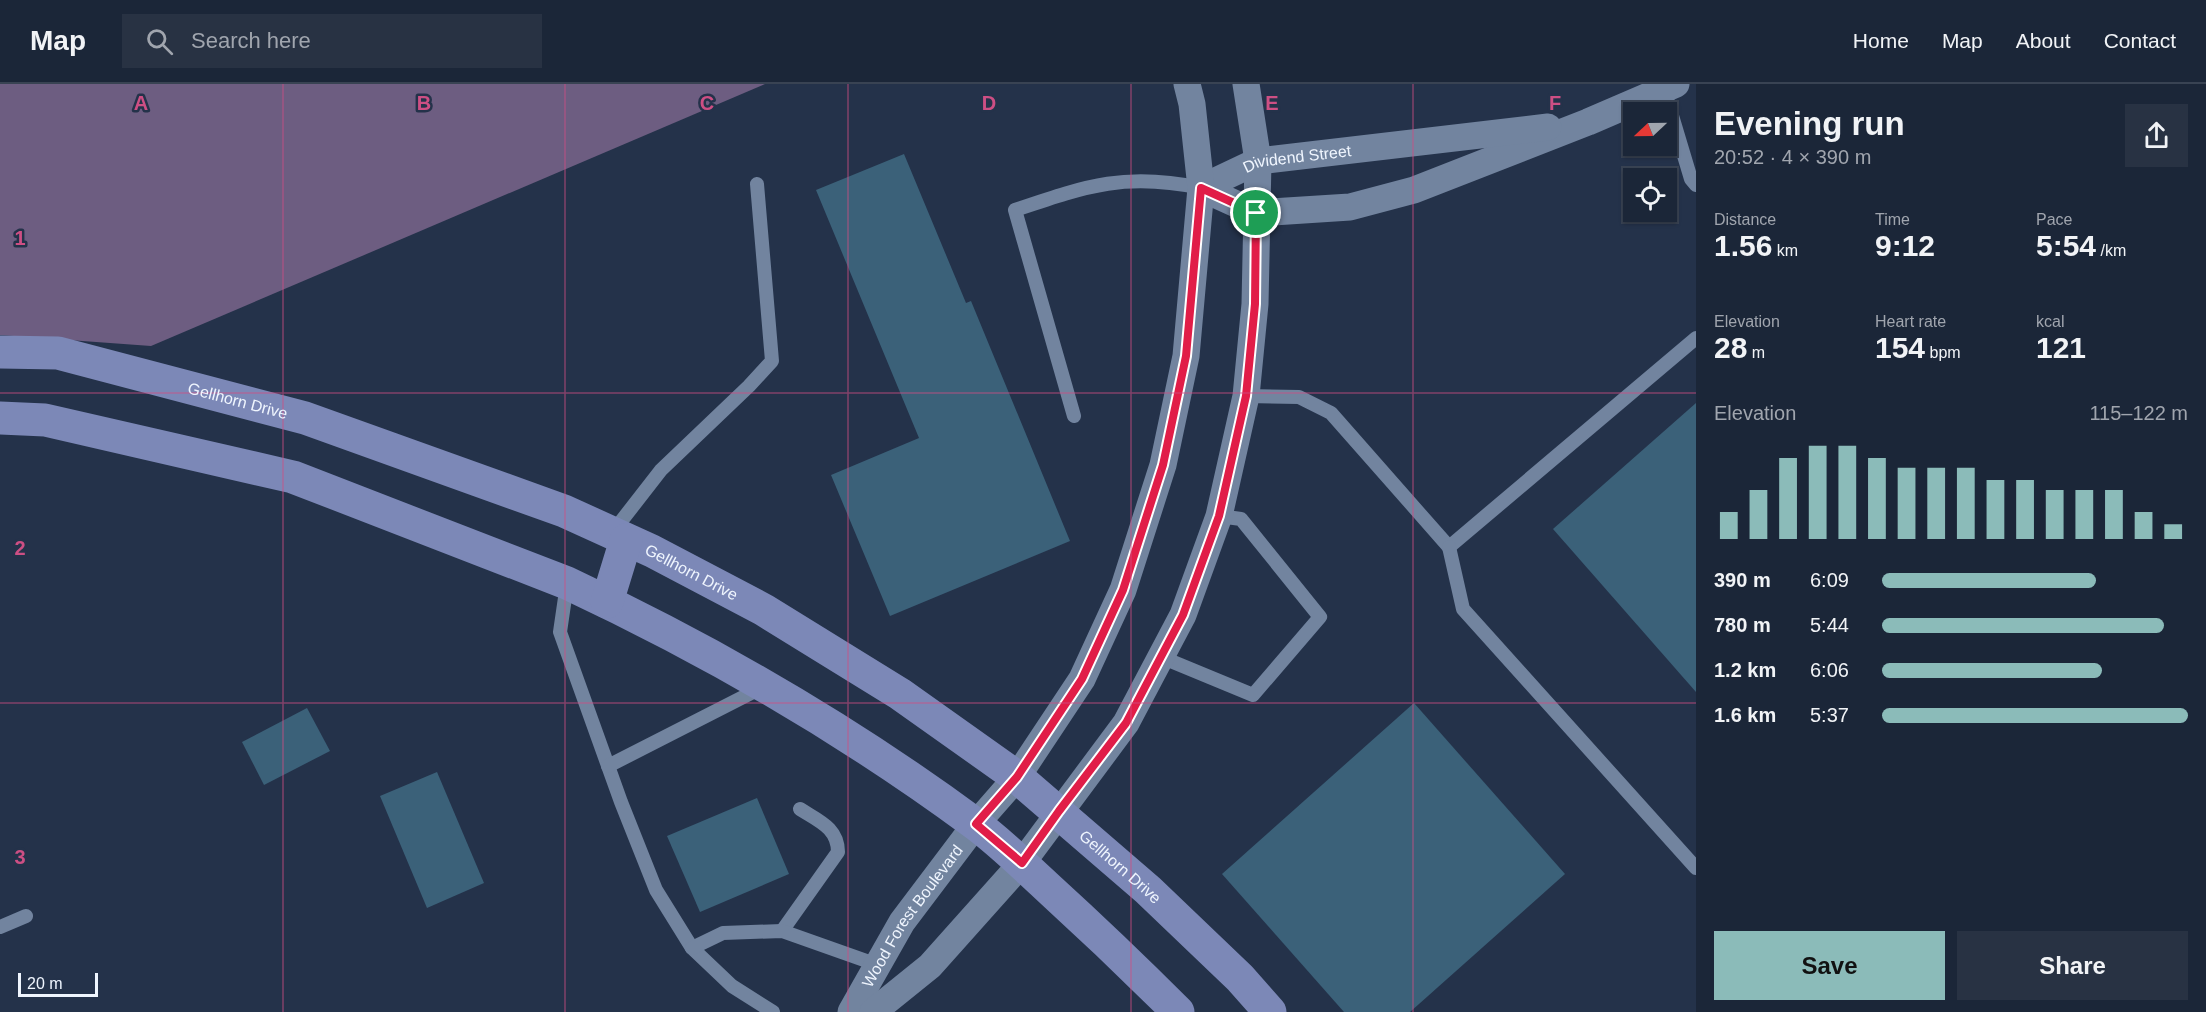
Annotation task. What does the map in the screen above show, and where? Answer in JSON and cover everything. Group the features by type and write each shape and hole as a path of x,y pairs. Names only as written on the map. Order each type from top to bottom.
{"main road":[{"name":"Gellhorn Drive","path":"0,352 58,353 305,418 564,511 619,536 774,616 900,694 1017,777 1157,898 1240,978 1270,1012"},
{"path":"0,418 45,420 293,477 567,583 607,602 764,686 856,742 976,824 1113,946 1178,1012"},
{"path":"607,602 619,536"}],"street":[{"name":"Wood Forest Boulevard","path":"851,1012 902,922 976,824 1017,777 1082,679 1123,590 1163,465 1186,356 1201,188 1187,84"},
{"name":"Wood Forest Boulevard","path":"873,1012 930,966 1022,863 1126,723 1183,615 1219,516 1246,396 1255,304 1258,161 1246,84"},
{"name":"Dividend Street","path":"1201,188 1256,213 1350,207 1414,190 1588,122 1670,87"},
{"name":"Dividend Street","path":"1201,188 1258,161 1588,122"}],"lane":[{"path":"1670,87 1691,179 1696,185"},
{"path":"1074,416 1015,210 1106,182 1160,180 1201,188"},
{"path":"619,536 661,470 772,361 757,184"},
{"path":"1449,547 1696,338"},
{"path":"1246,396 1299,397 1331,413 1449,547 1463,609 1696,868"},
{"path":"1161,657 1253,695 1320,617 1241,519 1219,516"},
{"path":"567,583 560,632 569,662 656,890 692,948 732,986 773,1012"},
{"path":"608,766 764,686"},
{"path":"782,931 838,852 838,842 833,831 801,809"},
{"path":"0,927 26,916"},
{"path":"692,948 723,933 782,931 878,965"}],"shaded area":[{"path":"0,84 765,84 151,346 0,335"}],"building":[{"path":"904,154 966,303 971,301 1070,541 890,616 831,475 919,438 816,190"},
{"path":"1696,403 1696,692 1553,529"},
{"path":"1414,703 1565,874 1410,1012 1344,1012 1222,874"},
{"path":"307,708 330,751 264,785 242,742"},
{"path":"437,772 484,883 427,908 380,796"},
{"path":"757,798 789,874 700,912 667,836"}],"route":[{"path":"1201,188 1256,213 1255,304 1246,396 1219,516 1183,615 1126,723 1022,863 976,824 1017,777 1082,679 1123,590 1163,465 1186,356 1201,188"}]}
